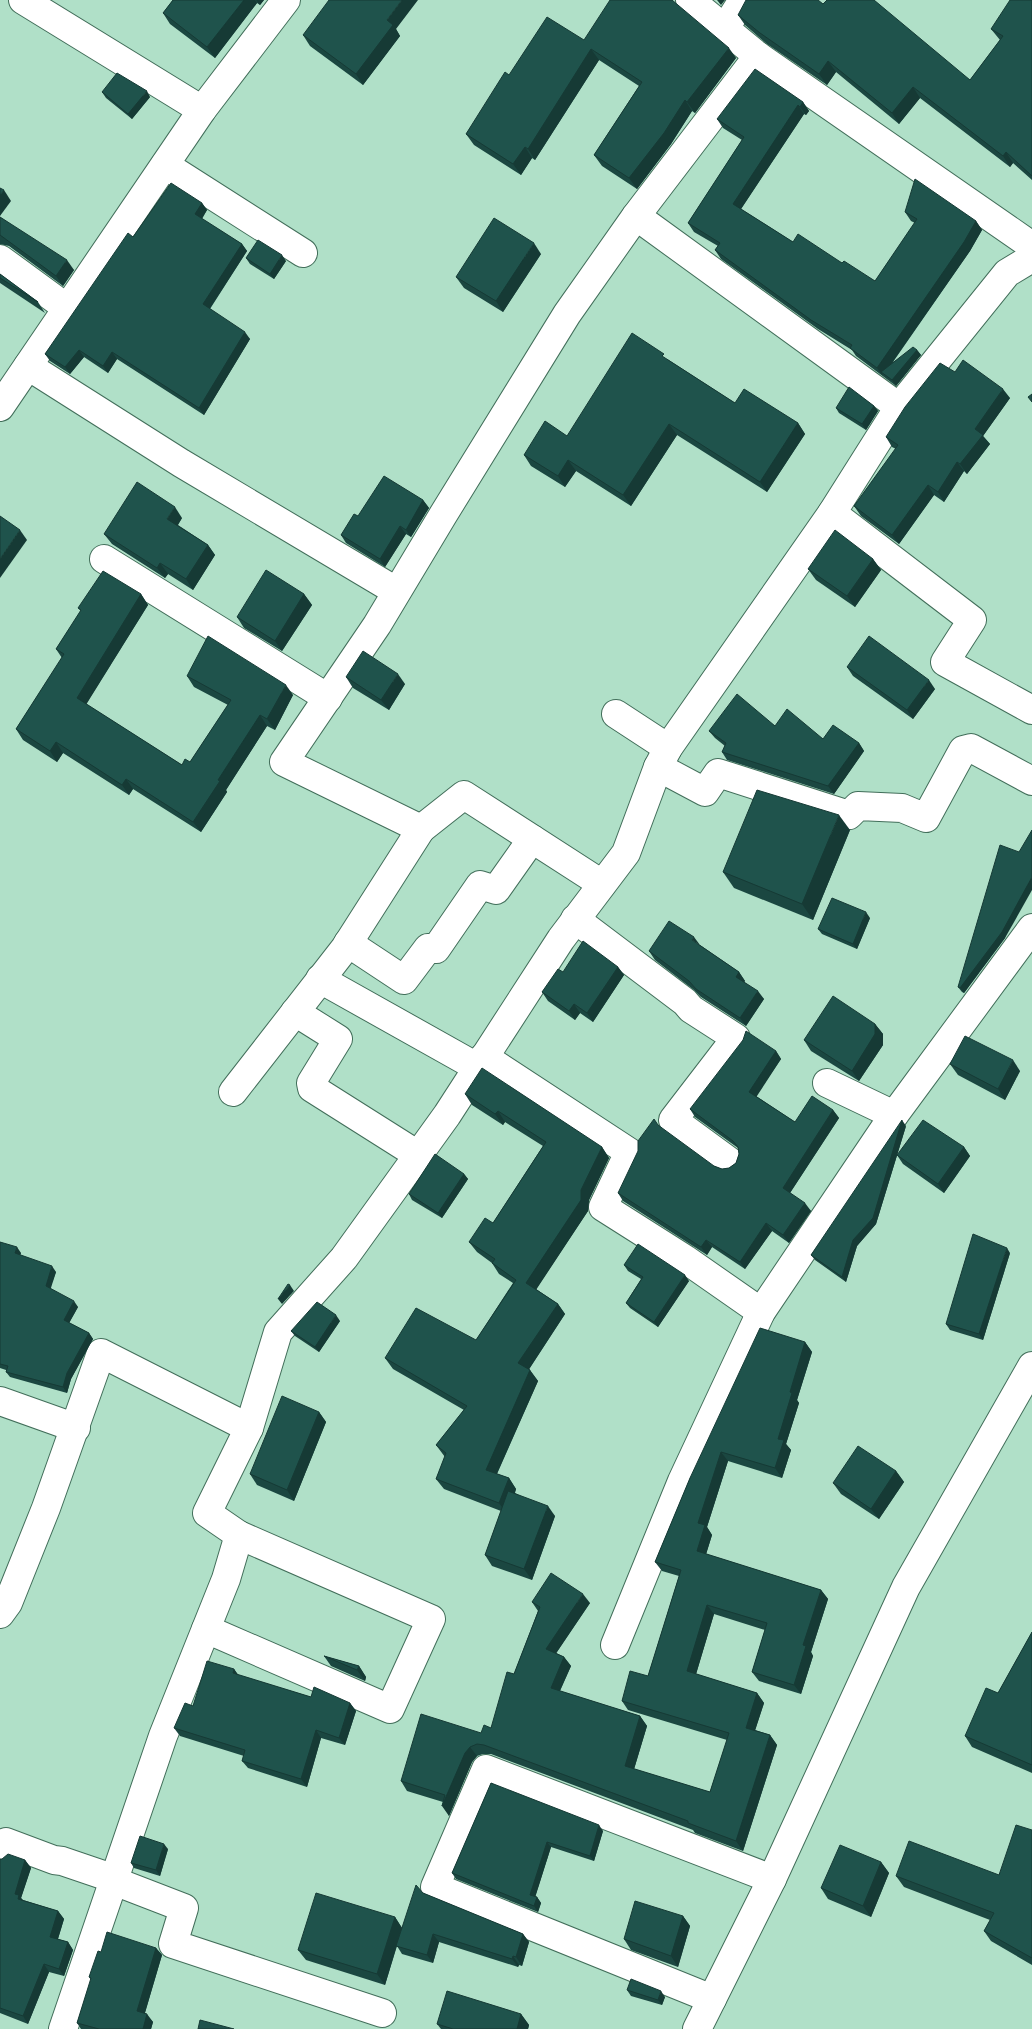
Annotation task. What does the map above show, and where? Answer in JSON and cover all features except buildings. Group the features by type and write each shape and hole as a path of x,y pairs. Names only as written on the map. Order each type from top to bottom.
{"street":[{"path":"23,0 202,110"},
{"path":"0,407 202,110 286,0"},
{"path":"690,0 758,56 1032,246"},
{"path":"725,28 743,0"},
{"path":"421,829 284,762 377,625 396,591 567,314 636,216 758,56"},
{"path":"165,165 302,253"},
{"path":"636,216 899,407"},
{"path":"206,1629 390,1709 431,1619 239,1535 207,1514 250,1428 278,1332 344,1258 447,1115 575,920 626,853 663,757 832,513 899,407 1007,273 1032,258"},
{"path":"0,259 67,308"},
{"path":"28,366 181,463 396,591"},
{"path":"832,513 972,620 945,662 1032,710"},
{"path":"104,558 328,698"},
{"path":"616,714 704,792 718,773 850,815 858,806 902,808 926,818 963,750 971,748 1032,781"},
{"path":"233,1092 348,943 421,829 464,795 602,884"},
{"path":"348,943 404,980 428,948 436,949 480,885 496,890 532,839"},
{"path":"575,920 685,1002 691,1009 736,1038 673,1120 730,1161"},
{"path":"615,1646 682,1481 761,1312 894,1115 1032,928"},
{"path":"320,979 480,1062 629,1152 603,1207 685,1259 761,1312"},
{"path":"295,1012 338,1039 311,1083 312,1088 418,1155"},
{"path":"827,1083 894,1115"},
{"path":"0,1614 8,1603 43,1517 101,1353 250,1428"},
{"path":"697,2029 772,1879 906,1587 1032,1366"},
{"path":"0,1401 76,1428"},
{"path":"63,2029 163,1736 226,1579 239,1535"},
{"path":"712,1999 435,1887 486,1770 543,1790 772,1879"},
{"path":"0,1853 6,1842 114,1880 184,1908 173,1944 382,2013"}]}
